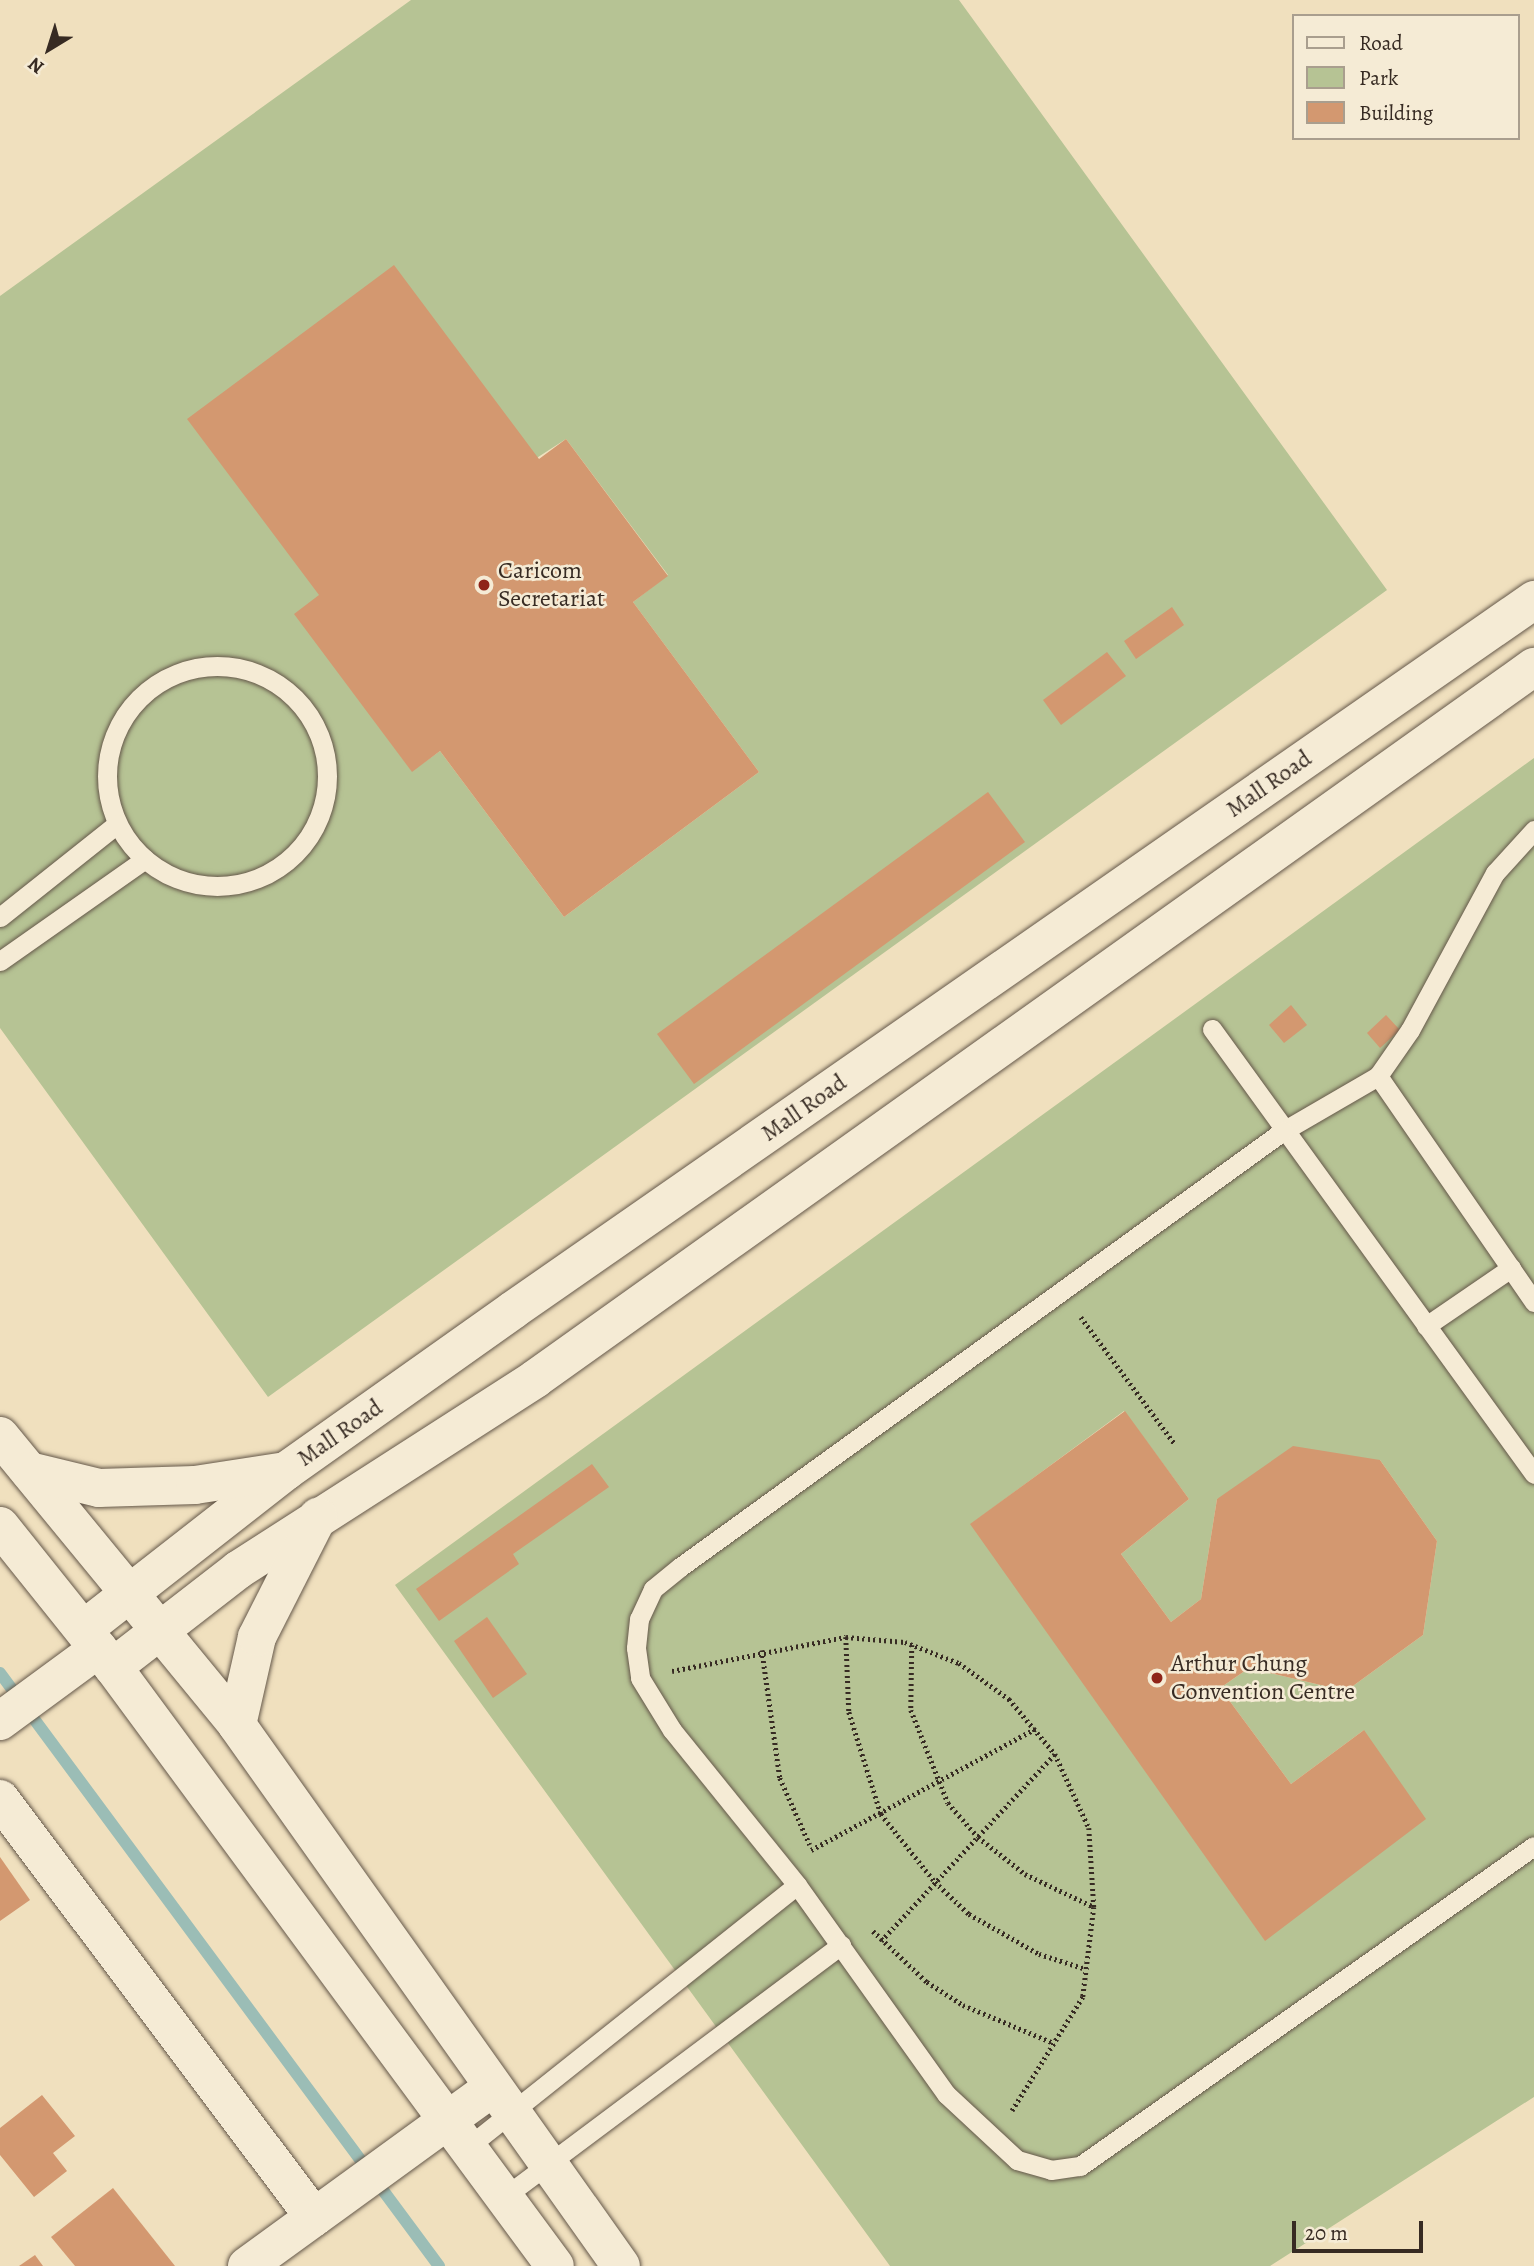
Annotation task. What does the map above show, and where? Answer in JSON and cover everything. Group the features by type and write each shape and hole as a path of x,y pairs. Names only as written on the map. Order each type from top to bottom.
{"street":[{"name":"Mall Road","path":"93,1653 131,1590 286,1471 1534,600"},
{"path":"0,1721 93,1653 162,1626 318,1517 535,1379 1534,667"},
{"path":"0,1436 162,1626 237,1725 547,2167 621,2266"},
{"path":"29,1471 99,1488 195,1485 286,1471"},
{"path":"237,1725 257,1637 318,1517"},
{"path":"0,1526 93,1653 459,2132 555,2266"},
{"path":"0,1799 314,2217"},
{"path":"247,2266 413,2146 459,2132 501,2101"}],"lane":[{"path":"214,664 251,670 283,687 309,713 324,747 328,784 320,819 300,850 271,873 236,885 169,877 145,859 117,824 107,788 108,752 122,717 146,690 178,671 214,664"},
{"path":"0,916 117,824"},
{"path":"1534,830 1495,873 1410,1030 1378,1076 1283,1131 653,1590 639,1619 640,1678 672,1730 797,1885 946,2094 1017,2160 1051,2170 1080,2166 1534,1846"},
{"path":"0,961 145,859"},
{"path":"1212,1029 1283,1131 1534,1474"},
{"path":"1378,1076 1534,1302"},
{"path":"1426,1326 1511,1268"},
{"path":"501,2101 797,1885"},
{"path":"504,2197 841,1945"}],"path":[{"path":"1062,1291 1175,1444"},
{"path":"640,1678 762,1650 846,1637 912,1645 959,1663 1009,1699 1055,1754 1088,1828 1094,1908 1083,1997 995,2139"},
{"path":"846,1637 849,1712 881,1814 935,1882 1004,1935 1086,1969"},
{"path":"912,1645 911,1710 935,1783 978,1837 1057,1895 1094,1908"},
{"path":"762,1650 780,1778 818,1862"},
{"path":"782,1867 1035,1729"},
{"path":"857,1968 1055,1754"},
{"path":"866,1923 881,1940 963,2005 1054,2043"}],"green space":[{"path":"411,0 959,0 1387,590 268,1397 0,1028 0,296","holes":["566,439 668,575 633,602 759,772 564,917 440,751 412,771 295,614"]},
{"path":"1534,758 1534,2097 1270,2266 890,2266 395,1585","holes":["1124,1411 1189,1499 1121,1554 1171,1622 1201,1599 1217,1499 1380,1460 1437,1541 1423,1635 1346,1691 1249,1668 1220,1688 1291,1784 1364,1730 1265,1940 971,1524"]}],"building":[{"name":"Caricom Secretariat","path":"394,265 539,459 566,439 668,576 633,602 759,772 564,917 440,751 412,772 294,614 319,595 187,419"},
{"path":"1172,607 1184,625 1136,659 1124,641"},
{"path":"1107,652 1126,676 1061,725 1043,700"},
{"path":"988,792 1025,842 694,1084 657,1034"},
{"path":"1291,1005 1307,1025 1284,1043 1269,1025"},
{"path":"1386,1015 1400,1030 1380,1048 1367,1033"},
{"name":"Arthur Chung Convention Centre","path":"1125,1411 1189,1499 1121,1554 1171,1622 1201,1599 1217,1499 1293,1446 1380,1460 1437,1541 1423,1635 1346,1691 1249,1668 1220,1688 1291,1784 1364,1730 1426,1819 1265,1941 970,1524"},
{"path":"592,1464 609,1487 513,1554 519,1564 439,1621 416,1589"},
{"path":"487,1617 527,1674 493,1698 454,1641"},
{"path":"0,1857 30,1900 0,1921"},
{"path":"42,2095 75,2136 53,2153 67,2171 34,2197 0,2155 0,2128"},
{"path":"113,2188 175,2266 75,2266 51,2237"},
{"path":"35,2255 43,2266 19,2266"}],"waterway":[{"path":"0,1673 439,2266"}],"place":[{"name":"Caricom Secretariat","path":"484,585"},
{"name":"Arthur Chung Convention Centre","path":"1157,1678"}]}
